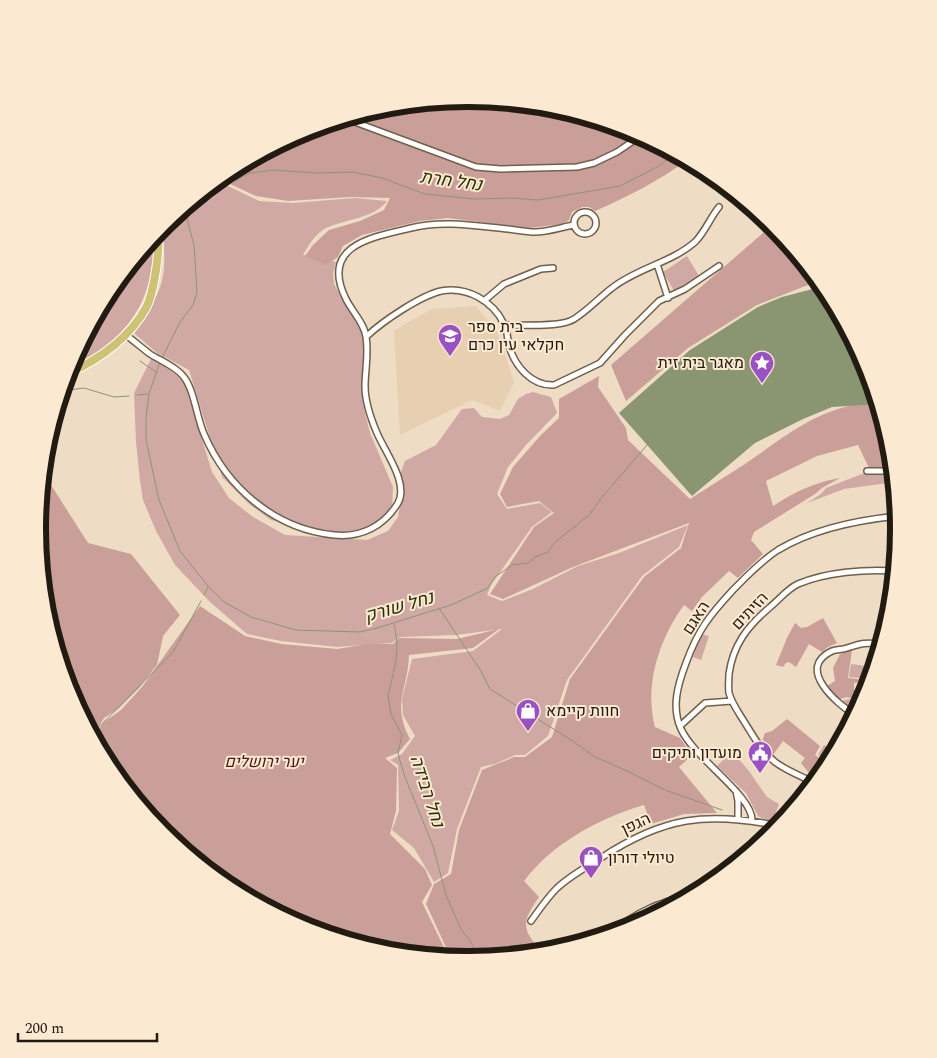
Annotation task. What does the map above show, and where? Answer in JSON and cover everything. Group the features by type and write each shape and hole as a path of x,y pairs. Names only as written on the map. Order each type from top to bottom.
{"main road":[{"path":"77,369 91,363 126,335 146,308 158,257 158,243"}],"street":[{"path":"355,122 476,167 501,169 577,167 594,163 617,152 634,141"},
{"path":"505,324 568,322 577,318 627,277 672,257 696,241 720,207"},
{"path":"586,211 593,214 597,221 593,232 585,234 578,232 574,225 578,214 586,211"},
{"path":"126,335 185,378 203,433 217,460 236,485 255,503 278,518 310,531 339,536 359,534 376,527 384,520 396,506 401,491 396,473 367,404 365,388 366,336 341,288 338,272 345,254 352,246 362,240 424,225 462,224 535,232 574,225"},
{"path":"657,264 668,298"},
{"path":"366,336 378,326 426,296 442,291 458,291 471,294 485,300 505,324 512,355 525,373 536,382 548,386 554,385 600,363 625,334 659,301 685,289 719,266"},
{"path":"485,300 504,284 541,269 554,268"},
{"path":"867,471 887,471"},
{"name":"האגם","path":"752,820 752,814 745,801 702,756 686,737 680,726 676,704 677,690 695,639 709,616 753,570 780,549 812,535 846,525 891,517"},
{"name":"הזיתים","path":"808,780 784,768 766,754 732,701 728,684 731,663 737,644 753,623 788,590 804,582 836,574 888,571"},
{"path":"849,711 825,689 819,678 818,667 823,659 835,650 864,643 874,644"},
{"path":"680,726 704,703 732,701"},
{"path":"736,791 738,818"},
{"name":"הגפן","path":"530,921 565,881 635,837 656,828 686,820 712,818 738,818 771,824"},
{"path":"629,919 660,905"}],"shaded area":[{"path":"223,185 259,201 293,203 355,198 387,201 374,212 322,230 303,255 336,262 333,273 334,284 365,339 362,386 364,409 370,433 393,487 392,509 385,521 358,532 328,532 271,520 248,503 222,477 189,370 157,353 134,333 154,302 160,288 163,274 163,238 170,230"},
{"path":"155,247 148,284 142,301 134,315 113,340 80,363 117,294"},
{"path":"687,256 699,276 674,291 663,272"},
{"name":"מאגר בית זית","path":"816,288 847,342 859,367 871,404 832,407 755,443 692,496 619,413 690,350 758,307 782,297"},
{"name":"בית ספר חקלאי עין כרם","path":"476,306 497,332 514,382 500,411 472,400 400,435 394,331 431,309"},
{"path":"152,357 185,384 212,472 229,498 253,517 285,535 367,540 388,531 398,517 402,495 400,475 405,461 436,445 462,409 474,408 482,417 500,419 509,415 518,399 533,392 551,397 557,413 508,467 497,494 507,509 540,503 552,512 532,527 491,585 487,595 502,601 533,589 578,566 619,553 688,525 679,547 642,576 567,680 548,736 525,755 515,755 495,764 481,767 457,829 448,873 434,882 414,848 392,830 399,811 398,765 390,760 402,754 415,736 403,715 402,699 412,659 473,651 502,629 456,635 400,637 392,643 337,647 281,641 247,634 210,602 175,565 156,531 143,500 136,442 134,393"},
{"path":"887,473 888,483 844,489 807,503 821,494 826,488 862,474"},
{"path":"701,634 709,636 701,660 693,657"},
{"path":"851,664 868,666 863,678 849,677"},
{"path":"849,699 854,701 851,708 841,701"},
{"path":"824,745 829,748 823,758 818,755"},
{"path":"732,751 767,797 779,804 773,821 758,816 746,793 717,766"}],"green space":[{"path":"468,107 524,110 578,121 630,139 682,164 654,182 595,211 589,207 582,207 572,212 569,220 563,224 529,228 448,218 420,221 362,235 343,246 338,257 326,265 305,256 313,245 329,230 360,221 384,210 390,198 350,197 288,201 256,196 226,184 257,163 282,150 333,129 386,115 413,110 441,108"},
{"path":"759,223 786,251 812,283 757,305 688,348 626,401 611,365 763,233"},
{"path":"599,376 598,387 626,428 628,440 690,499 807,422 839,409 858,404 871,403 883,447 886,469 869,468 858,445 817,456 766,481 773,506 805,488 840,478 754,532 751,540 763,554 738,578 729,571 702,597 692,611 684,605 667,633 656,663 653,679 651,695 655,727 680,738 692,755 679,767 717,813 684,814 651,824 644,805 627,810 594,825 562,844 548,855 524,881 539,897 529,913 526,926 527,932 537,946 496,950 447,950 426,904 434,884 451,874 459,830 482,770 514,757 525,757 552,737 570,679 644,577 681,548 689,523 573,567 503,599 490,594 534,527 554,513 539,501 507,507 500,494 513,467 540,436 559,418 559,399"},
{"path":"49,485 51,485 88,543 131,554 180,615 163,636 157,665 139,688 118,709 104,718 97,729 78,691 54,611 47,557 46,529"},
{"name":"יער ירושלים","path":"200,606 245,636 282,644 337,649 368,644 393,644 399,638 457,639 499,629 473,648 409,655 401,706 404,726 410,739 398,753 385,758 397,768 396,811 390,834 425,869 432,885 422,902 445,950 413,948 359,937 307,919 257,895 211,864 190,846 170,828 134,786 117,764 98,731 104,722 121,710 142,687"},
{"path":"823,618 837,643 822,652 809,644 796,667 789,662 783,667 776,665 795,623 801,628 807,627"},
{"path":"852,650 848,678 863,680 862,682 854,683 854,690 859,690 855,700 847,697 840,699 827,686 835,681 833,668 840,654"},
{"path":"787,719 820,746 815,755 822,760 811,775 801,763 805,758 783,741 773,755 768,750 764,745 763,739 765,733 772,731"}],"waterway":[{"name":"נחל חרת","path":"230,181 236,180 250,173 273,170 317,173 353,172 382,178 425,194 475,199 512,198 538,200 620,186 659,166 669,158"},
{"name":"נחל שורק","path":"162,358 180,322 193,305 197,292 194,245 186,215"},
{"path":"140,361 156,372"},
{"name":"נחל שורק","path":"160,362 149,394 146,440 159,500 180,551 208,586 224,602 251,617 296,630 360,632 451,605 488,588 495,577 512,565 528,563 535,557 548,552 553,544 589,515 602,497 648,444"},
{"path":"70,390 84,388 114,397 129,396"},
{"path":"137,395 148,394"},
{"path":"204,595 208,587"},
{"path":"97,729 173,652 201,601"},
{"path":"439,608 481,671 490,689 595,757 665,790 722,810"},
{"name":"נחל רבידה","path":"394,624 397,652 388,696 391,714 402,735 398,753 405,777 433,846 446,895 461,929 475,951"}],"place":[{"name":"בית ספר חקלאי עין כרם","path":"450,357"},
{"name":"מאגר בית זית","path":"762,384"},
{"name":"חוות קיימא","path":"528,732"},
{"name":"מועדון ותיקים","path":"760,774"},
{"name":"טיולי דורון","path":"591,879"}]}
